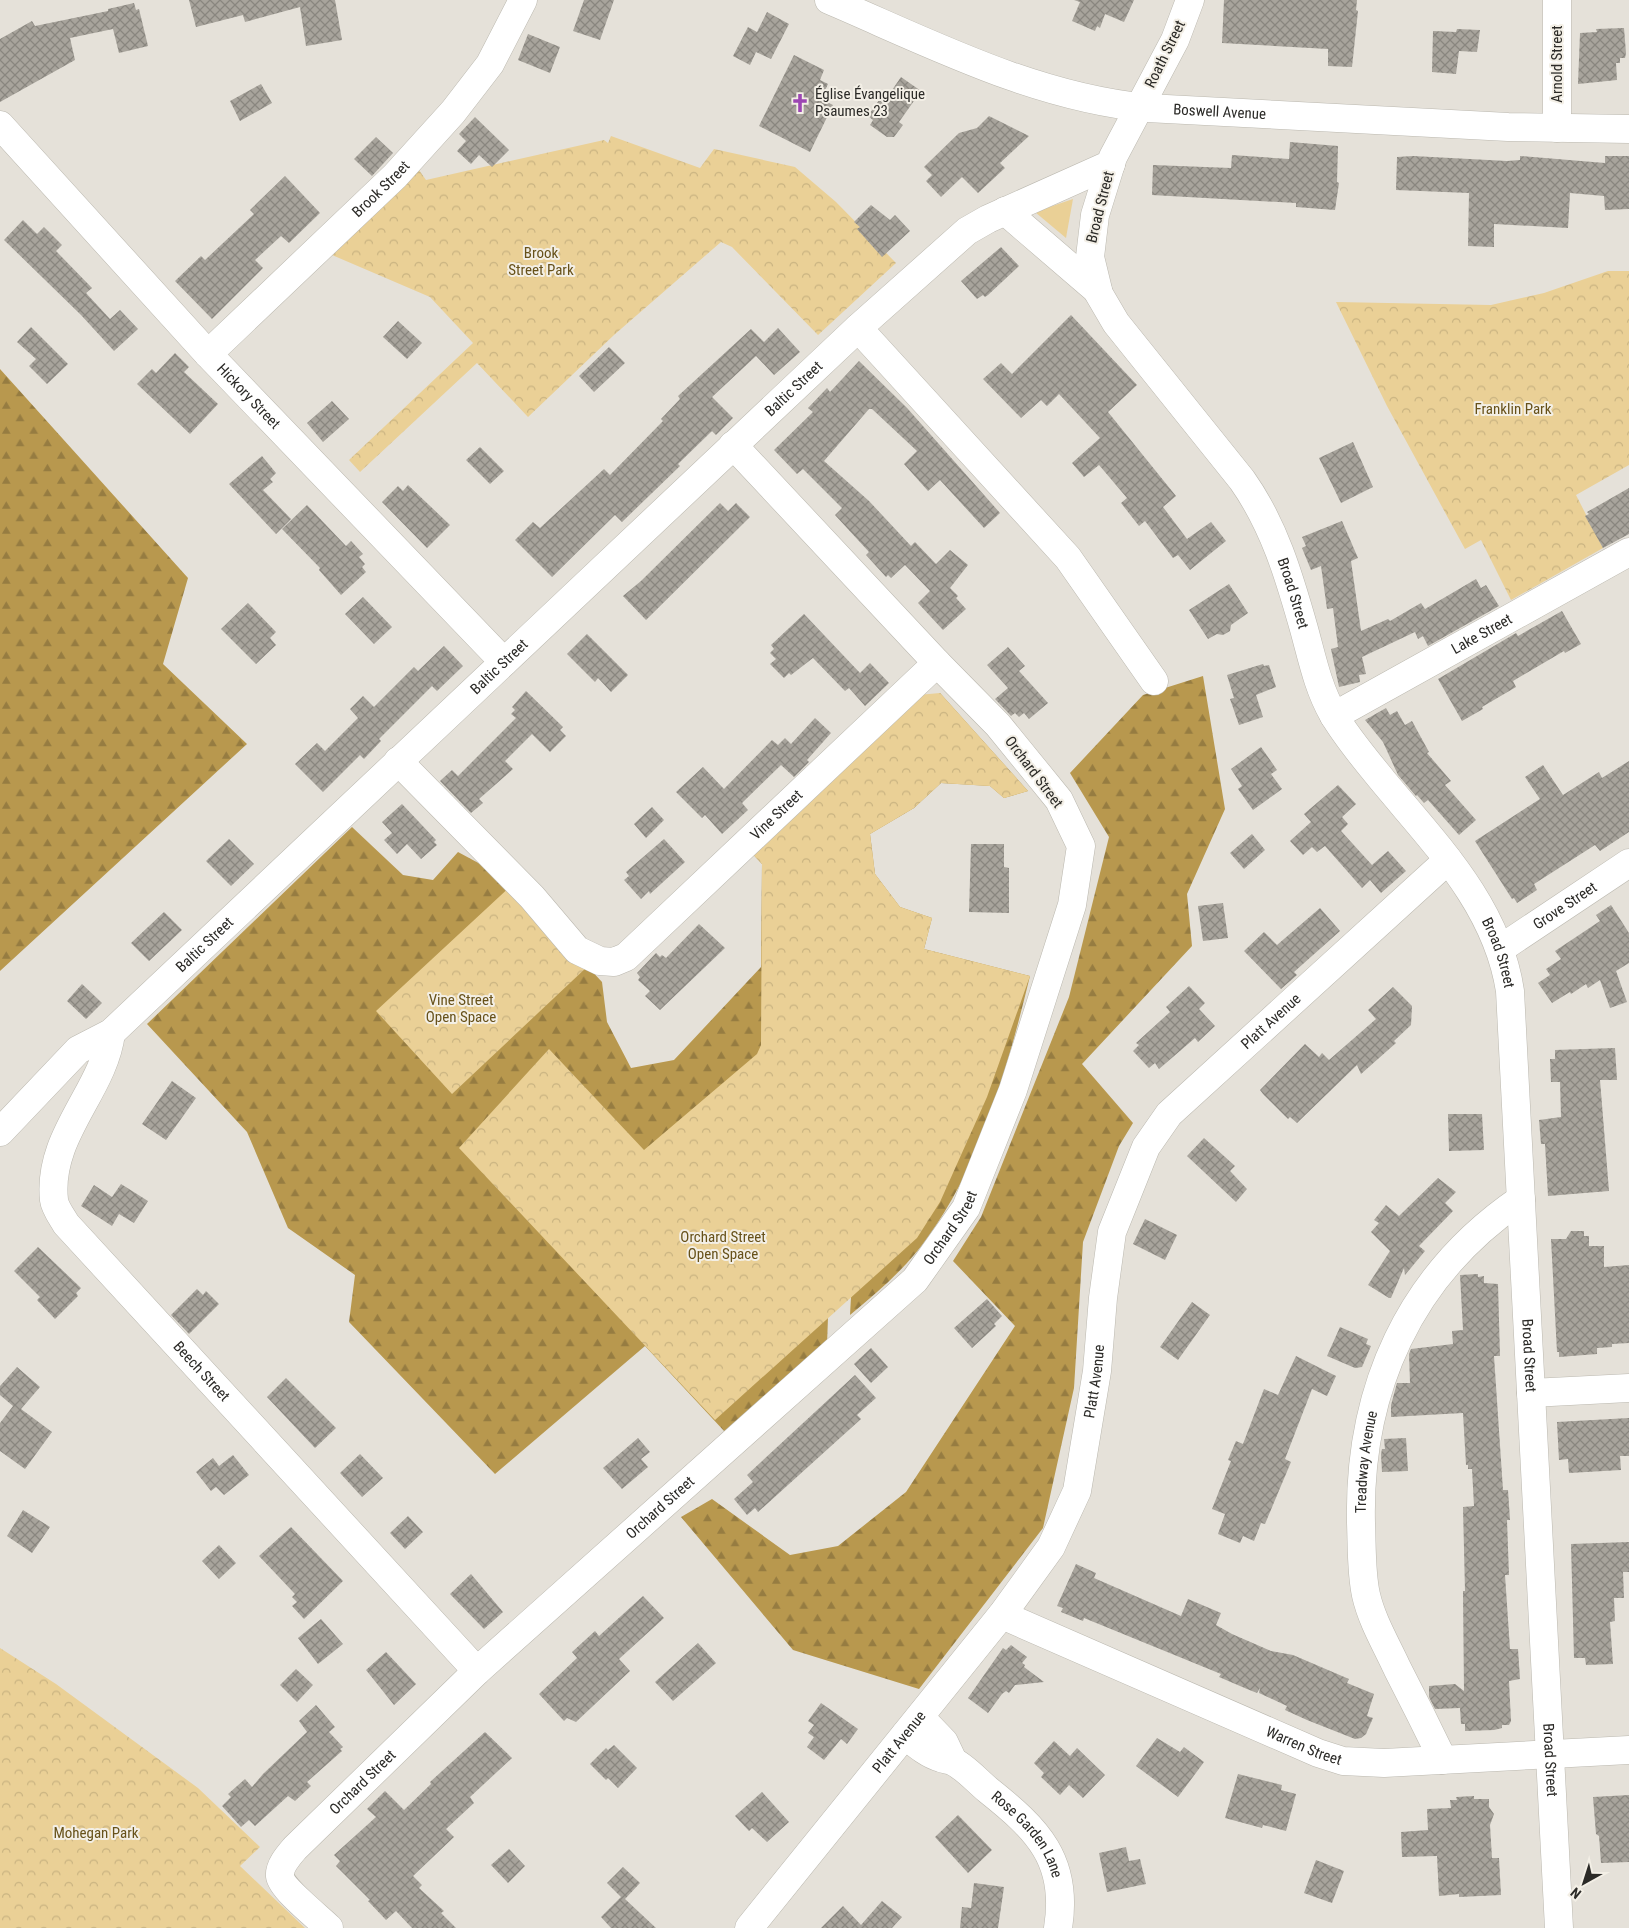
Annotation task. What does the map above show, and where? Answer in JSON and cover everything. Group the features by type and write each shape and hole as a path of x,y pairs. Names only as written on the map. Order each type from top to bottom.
{"street":[{"name":"Brook Street","path":"208,354 395,176 453,112 490,64 523,0"},
{"name":"Boswell Avenue","path":"830,0 1023,81 1097,102 1138,107 1557,128 1629,129"},
{"name":"Roath Street","path":"1138,107 1175,40 1190,0"},
{"name":"Arnold Street","path":"1557,0 1557,128"},
{"name":"Broad Street","path":"1138,107 1110,164 1100,196 1090,248 1091,266 1098,291 1123,333 1242,480 1258,503 1288,572 1317,677 1334,716 1365,759 1448,860 1480,905 1500,949 1510,991 1559,1928"},
{"name":"Hickory Street","path":"0,125 208,354 504,662"},
{"name":"Baltic Street","path":"0,1132 78,1050 111,1033 733,445 958,238 978,224 1110,164"},
{"path":"1005,211 1098,291"},
{"path":"858,328 1068,558 1154,682"},
{"name":"Orchard Street","path":"329,1928 292,1893 281,1879 280,1874 284,1862 295,1848 477,1671 915,1280 966,1208 1013,1090 1072,905 1081,846 1059,800 998,725 937,663 733,445"},
{"name":"Lake Street","path":"1334,716 1629,552"},
{"name":"Vine Street","path":"398,761 532,897 576,950 593,959 614,962 626,957 937,663"},
{"name":"Platt Avenue","path":"749,1928 1002,1615 1051,1548 1076,1492 1097,1371 1103,1298 1112,1232 1146,1147 1169,1114 1448,860"},
{"name":"Grove Street","path":"1500,949 1629,863"},
{"name":"Beech Street","path":"111,1033 109,1052 70,1124 55,1166 54,1202 66,1224 477,1671"},
{"name":"Treadway Avenue","path":"1443,1760 1381,1635 1367,1596 1363,1573 1361,1512 1364,1450 1370,1414 1382,1376 1398,1335 1416,1306 1466,1244 1492,1220 1521,1199"},
{"path":"1531,1393 1629,1388"},
{"name":"Warren Street","path":"1002,1615 1331,1759 1353,1762 1443,1760 1629,1750"},
{"name":"Rose Garden Lane","path":"913,1726 944,1742 953,1761 1019,1815 1048,1850 1060,1888 1058,1928"}],"green space":[{"name":"Brook Street Park","path":"611,136 700,168 714,149 795,167 836,202 896,263 818,335 732,247 721,242 614,335 528,417 477,363 360,472 349,460 473,343 430,297 332,255 419,170 426,180 604,140 608,143"},
{"path":"1073,199 1066,238 1035,212"},
{"name":"Franklin Park","path":"1608,271 1629,271 1629,465 1576,495 1603,548 1511,600 1481,540 1465,549 1387,406 1336,302 1491,305 1544,293"},
{"path":"0,369 188,578 163,664 247,744 0,971"},
{"path":"1203,676 1225,809 1187,894 1192,946 1082,1064 1133,1123 1119,1146 1083,1242 1074,1388 1043,1528 919,1689 793,1650 681,1517 712,1499 790,1555 838,1546 906,1492 1015,1326 953,1261 981,1217 1069,997 1109,837 1070,773 1143,695"},
{"path":"940,693 1028,791 1004,798 990,786 941,783 914,808 870,834 875,874 900,907 932,918 924,949 1030,976 1003,1078 979,1144 947,1208 911,1259 850,1315 851,1297 857,1276 828,1317 827,1345 725,1432 645,1346 495,1474 349,1322 355,1275 288,1228 247,1132 147,1024 352,827 403,875 433,880 458,852 512,881 512,885 602,982 607,1022 631,1068 674,1060 761,967 762,864 748,849"},
{"name":"Orchard Street Open Space","path":"940,693 1028,791 1004,798 990,786 941,783 914,808 870,834 875,874 900,907 932,918 924,949 1030,976 987,1097 940,1202 917,1238 715,1420 459,1148 549,1049 644,1150 757,1054 761,1045 762,864 748,849 918,695"},
{"name":"Vine Street Open Space","path":"512,885 588,966 452,1094 376,1011"},
{"name":"Mohegan Park","path":"0,1648 56,1684 198,1788 260,1847 240,1866 305,1928 0,1928"}],"building":[{"path":"189,0 335,0 342,40 306,46 300,7 245,22 243,15 196,27"},
{"path":"584,0 614,0 600,40 573,31"},
{"path":"1074,0 1134,0 1124,22 1105,14 1100,28 1097,26 1095,31 1072,21 1080,2"},
{"path":"1224,0 1357,0 1356,10 1358,11 1352,67 1328,66 1328,49 1222,43"},
{"path":"134,3 136,10 139,9 148,46 119,53 113,29 70,38 75,60 0,102 0,39 32,21 35,26 108,11 108,9"},
{"path":"767,12 789,24 771,59 756,52 750,65 733,56 748,27 757,32"},
{"path":"1624,28 1626,53 1625,58 1620,58 1620,63 1616,63 1617,80 1578,84 1580,33 1597,32 1596,29"},
{"path":"1457,29 1480,30 1477,52 1459,51 1456,74 1432,72 1433,31 1456,32"},
{"path":"528,34 560,47 550,73 518,60"},
{"name":"Église Évangelique Psaumes 23","path":"794,55 824,70 820,80 828,84 821,99 833,105 810,152 759,126"},
{"path":"901,77 921,91 899,122 903,125 894,137 887,137 870,125 873,120 868,116 884,93 888,96"},
{"path":"261,84 272,103 240,121 230,101"},
{"path":"989,116 1029,136 1000,163 1005,168 978,193 962,177 941,197 926,181 932,175 924,167 959,133 977,128"},
{"path":"475,117 509,150 492,167 479,155 471,164 457,151 466,141 459,134"},
{"path":"376,137 393,153 372,176 354,159"},
{"path":"1290,142 1338,146 1337,182 1339,183 1335,210 1296,207 1296,203 1152,195 1153,165 1231,168 1232,155 1289,159"},
{"path":"1413,156 1507,161 1520,160 1520,156 1605,163 1605,156 1629,156 1629,209 1605,210 1604,196 1570,193 1568,228 1494,224 1494,247 1468,246 1469,193 1396,190 1397,157"},
{"path":"285,176 320,213 289,243 281,236 255,260 263,268 212,319 175,281 201,256 205,260 254,214 250,210"},
{"path":"871,205 890,220 895,215 910,231 882,257 857,229 860,227 854,222"},
{"path":"23,220 37,234 44,227 62,245 56,251 92,288 86,293 110,319 120,310 138,329 114,351 81,315 4,240"},
{"path":"1001,247 1019,266 988,295 985,297 983,295 977,299 961,281"},
{"path":"1071,315 1137,385 1108,412 1176,496 1163,507 1187,539 1211,522 1226,541 1190,570 1178,555 1173,558 1145,521 1139,526 1121,503 1127,498 1099,465 1084,477 1072,463 1100,438 1059,394 1047,406 1041,400 1021,418 983,379 1001,363 1012,374"},
{"path":"398,321 422,343 407,359 383,337"},
{"path":"31,327 68,364 47,384 29,366 36,359 17,342"},
{"path":"778,328 800,352 774,375 756,356 712,397 733,418 716,435 712,431 678,464 680,466 622,522 615,515 552,577 515,540 533,522 540,528 604,469 610,475 663,421 661,419 680,399 678,396 751,329 764,342"},
{"path":"609,347 625,363 594,392 579,376"},
{"path":"175,353 189,367 184,372 218,404 190,434 137,384 152,369 156,373"},
{"path":"859,361 907,408 1000,513 984,528 940,480 928,491 904,464 917,451 872,409 869,409 824,461 869,501 911,546 915,542 936,564 950,550 968,565 950,588 958,596 956,598 966,609 943,630 918,603 930,591 905,565 891,578 888,575 886,577 866,555 869,552 835,515 842,508 803,469 797,474 774,450 813,412 808,408 827,388 830,392"},
{"path":"332,401 349,419 323,442 307,423"},
{"path":"1353,442 1373,487 1341,503 1319,458"},
{"path":"480,447 504,471 490,484 466,460"},
{"path":"262,456 276,473 270,479 273,482 263,490 291,519 276,534 229,484"},
{"path":"408,485 450,525 427,548 382,502 398,486 403,491"},
{"path":"1629,488 1629,534 1603,548 1585,516 1589,514 1587,512"},
{"path":"720,503 728,511 736,503 750,517 646,620 623,596 641,581"},
{"path":"307,505 346,546 351,541 363,554 359,557 365,564 362,567 366,572 341,595 319,570 320,568 282,529"},
{"path":"1342,521 1358,558 1351,561 1361,631 1388,619 1390,621 1421,603 1425,609 1476,579 1481,588 1486,585 1499,606 1428,646 1423,636 1418,639 1415,632 1362,657 1366,674 1359,675 1360,682 1339,687 1331,649 1338,647 1333,608 1327,609 1321,566 1311,570 1302,548 1306,546 1302,537"},
{"path":"1229,584 1248,613 1231,625 1230,631 1223,635 1217,634 1208,639 1189,610"},
{"path":"363,597 392,627 374,644 345,614"},
{"path":"248,603 276,632 270,638 276,645 256,664 221,629"},
{"path":"1562,611 1581,644 1565,653 1564,651 1513,681 1516,687 1462,721 1438,679 1516,633 1518,636"},
{"path":"804,614 860,673 870,663 889,683 865,706 849,688 845,691 813,658 791,675 789,673 784,678 770,664 776,659 770,653 774,649 771,645"},
{"path":"587,634 628,675 611,692 598,678 595,682 567,654"},
{"path":"444,646 463,666 437,691 432,686 379,739 381,741 364,759 360,755 323,792 295,764 317,743 325,751 358,718 350,709 363,696 374,707 414,667 418,671"},
{"path":"1008,647 1025,666 1019,671 1048,703 1029,719 1024,713 1019,717 1015,713 1011,716 995,699 1008,688 987,665"},
{"path":"1263,664 1264,666 1269,665 1276,687 1256,695 1263,717 1239,725 1230,699 1234,698 1227,675"},
{"path":"526,691 563,727 560,730 566,736 550,752 532,734 505,761 513,769 479,799 483,803 471,813 440,781 452,770 458,776 516,718 511,714 515,710 512,707"},
{"path":"1386,708 1390,715 1397,711 1405,725 1412,721 1429,752 1427,753 1451,781 1445,785 1476,820 1459,835 1428,800 1424,803 1398,775 1383,742 1365,720"},
{"path":"815,718 831,733 807,760 809,762 794,777 781,765 742,803 748,810 722,834 705,815 702,818 676,792 703,767 724,789 772,740 778,745 785,738 791,744"},
{"path":"1261,747 1277,770 1271,774 1282,789 1253,810 1238,789 1242,786 1231,769"},
{"path":"1629,761 1629,832 1600,851 1595,845 1534,884 1537,890 1517,903 1514,898 1512,899 1475,841 1540,799 1525,777 1543,765 1563,795 1599,772 1602,778"},
{"path":"1338,785 1356,804 1342,817 1348,824 1341,831 1372,865 1388,851 1406,871 1381,893 1370,880 1362,888 1325,846 1317,852 1312,847 1303,855 1290,841 1311,822 1304,814"},
{"path":"402,804 436,840 434,842 437,845 421,859 407,844 397,854 384,840 392,833 382,822"},
{"path":"652,807 664,820 646,838 634,824"},
{"path":"1252,834 1265,850 1244,869 1230,853"},
{"path":"229,839 254,864 231,886 206,861"},
{"path":"664,839 685,862 650,894 649,891 641,899 624,880 629,876 626,872"},
{"path":"971,844 1004,844 1004,867 1009,868 1009,913 969,912"},
{"path":"1223,903 1228,938 1203,941 1198,906"},
{"path":"1611,905 1629,933 1629,963 1616,971 1627,1002 1610,1008 1600,980 1588,988 1586,984 1552,1003 1538,983 1550,975 1546,969 1561,959 1555,951 1600,921 1596,915"},
{"path":"1320,908 1340,931 1294,972 1297,975 1281,989 1244,951 1264,932 1277,945"},
{"path":"164,912 182,930 149,961 131,943"},
{"path":"699,924 725,948 660,1010 645,996 650,991 638,980 640,977 637,973 656,953 660,957 662,955 666,958"},
{"path":"82,984 102,1003 86,1019 67,1001"},
{"path":"1189,986 1205,1003 1199,1009 1215,1026 1198,1042 1195,1038 1159,1069 1155,1063 1149,1068 1133,1051 1139,1045 1136,1043 1170,1012 1166,1007"},
{"path":"1393,987 1412,1006 1411,1025 1394,1041 1396,1043 1361,1074 1357,1065 1297,1123 1290,1117 1288,1119 1260,1090 1305,1044 1319,1057 1322,1053 1329,1060 1376,1019 1368,1010"},
{"path":"1615,1048 1617,1080 1600,1080 1609,1191 1548,1196 1545,1144 1541,1144 1539,1120 1561,1117 1560,1082 1551,1082 1550,1059 1555,1059 1555,1050"},
{"path":"172,1081 196,1098 166,1140 142,1124"},
{"path":"1448,1114 1482,1114 1484,1150 1449,1151"},
{"path":"1204,1138 1235,1166 1230,1171 1247,1189 1236,1202 1187,1156"},
{"path":"1438,1178 1456,1192 1445,1203 1453,1211 1419,1246 1425,1251 1405,1275 1404,1268 1391,1298 1389,1298 1368,1285 1390,1251 1371,1232 1379,1223 1374,1220 1386,1205 1399,1216"},
{"path":"121,1184 148,1201 134,1223 119,1214 112,1226 81,1206 94,1185 112,1197"},
{"path":"1145,1219 1177,1235 1165,1260 1133,1244"},
{"path":"1571,1231 1584,1231 1584,1236 1589,1236 1589,1246 1604,1246 1604,1267 1629,1265 1629,1343 1612,1344 1612,1347 1597,1348 1597,1354 1559,1357 1559,1352 1557,1352 1551,1239 1566,1239"},
{"path":"38,1247 81,1288 76,1293 78,1296 55,1319 37,1300 40,1297 14,1271"},
{"path":"1478,1274 1478,1277 1484,1276 1484,1283 1498,1284 1500,1356 1494,1356 1503,1490 1508,1490 1510,1520 1507,1520 1509,1575 1505,1575 1510,1649 1518,1649 1520,1679 1509,1681 1511,1721 1509,1725 1502,1725 1502,1728 1494,1730 1465,1731 1465,1724 1461,1724 1460,1708 1435,1709 1429,1697 1429,1686 1455,1684 1464,1691 1463,1591 1465,1591 1463,1507 1474,1506 1472,1469 1468,1469 1468,1465 1466,1465 1463,1413 1391,1417 1391,1405 1397,1383 1410,1383 1409,1354 1411,1349 1453,1344 1452,1331 1463,1330 1460,1275"},
{"path":"197,1289 203,1295 206,1291 219,1304 189,1334 171,1315"},
{"path":"987,1299 1002,1316 994,1324 996,1326 972,1348 954,1328"},
{"path":"1192,1302 1210,1315 1178,1360 1160,1347"},
{"path":"1340,1327 1368,1339 1366,1344 1371,1346 1362,1367 1355,1368 1327,1356"},
{"path":"871,1348 888,1367 871,1383 854,1364"},
{"path":"1296,1356 1336,1376 1327,1396 1312,1389 1285,1459 1291,1462 1265,1524 1261,1523 1254,1541 1243,1536 1240,1543 1218,1534 1225,1514 1212,1509 1231,1461 1228,1460 1236,1441 1243,1444 1264,1389 1278,1395"},
{"path":"17,1367 40,1387 21,1409 52,1432 25,1469 0,1451 0,1423 13,1406 0,1395 0,1386"},
{"path":"855,1375 876,1398 857,1415 861,1419 758,1512 755,1508 747,1515 734,1499 753,1482 747,1475"},
{"path":"286,1378 336,1428 315,1448 267,1397"},
{"path":"1629,1418 1629,1456 1620,1456 1621,1470 1569,1473 1568,1459 1559,1460 1557,1422"},
{"path":"638,1438 650,1452 641,1459 648,1467 622,1489 603,1468"},
{"path":"1406,1438 1408,1471 1382,1472 1381,1454 1382,1449 1385,1449 1384,1439"},
{"path":"360,1454 383,1478 362,1497 340,1473"},
{"path":"233,1455 249,1475 224,1495 216,1487 211,1491 196,1472 213,1458 219,1466"},
{"path":"23,1510 50,1527 32,1553 7,1536"},
{"path":"408,1516 423,1532 405,1549 390,1533"},
{"path":"291,1527 343,1581 304,1619 292,1606 297,1602 292,1597 295,1594 259,1556"},
{"path":"1629,1542 1629,1572 1623,1572 1624,1598 1614,1598 1615,1621 1610,1622 1613,1664 1586,1665 1585,1658 1574,1658 1571,1544"},
{"path":"219,1545 236,1563 219,1579 202,1561"},
{"path":"1076,1564 1096,1573 1094,1578 1181,1616 1188,1599 1221,1613 1216,1625 1232,1634 1271,1651 1293,1655 1349,1679 1347,1683 1374,1694 1367,1716 1373,1718 1366,1734 1361,1738 1355,1739 1307,1720 1285,1710 1287,1706 1259,1693 1260,1688 1257,1693 1219,1677 1221,1674 1084,1618 1083,1621 1061,1612 1063,1608 1057,1606"},
{"path":"471,1574 503,1612 484,1629 450,1594"},
{"path":"643,1596 664,1618 619,1659 630,1671 576,1722 567,1718 564,1721 539,1694 577,1658 572,1652 595,1631 599,1636"},
{"path":"321,1619 343,1644 318,1664 298,1638"},
{"path":"698,1643 716,1663 673,1701 655,1682"},
{"path":"1011,1645 1027,1657 1022,1663 1025,1665 1024,1667 1044,1682 1015,1685 1009,1693 1006,1691 1002,1694 988,1713 968,1698 1003,1648 1006,1650"},
{"path":"386,1652 416,1684 394,1705 366,1670"},
{"path":"296,1669 313,1685 297,1702 280,1685"},
{"path":"821,1703 858,1729 847,1744 841,1739 824,1760 807,1747 814,1737 808,1733 814,1725 808,1721"},
{"path":"316,1705 335,1727 329,1732 343,1747 340,1749 342,1751 307,1782 311,1786 295,1801 288,1796 255,1826 249,1820 241,1827 222,1806 231,1797 228,1794 245,1779 252,1787 307,1732 299,1721"},
{"path":"485,1732 512,1758 470,1797 474,1803 446,1829 454,1837 413,1876 422,1885 419,1888 444,1911 441,1913 456,1928 412,1928 396,1911 386,1920 368,1901 370,1900 336,1866 340,1861 334,1855 376,1817 367,1809 385,1791 404,1810 431,1784 430,1782"},
{"path":"1157,1738 1180,1752 1184,1747 1204,1762 1178,1797 1136,1766"},
{"path":"1054,1741 1070,1756 1077,1748 1105,1775 1083,1798 1069,1785 1060,1795 1041,1777 1044,1773 1034,1763"},
{"path":"614,1745 637,1768 618,1788 608,1778 606,1780 590,1764 606,1748 608,1750"},
{"path":"1238,1774 1282,1785 1281,1790 1296,1794 1286,1831 1263,1825 1262,1828 1225,1818"},
{"path":"762,1792 789,1822 767,1842 752,1828 749,1831 735,1816"},
{"path":"1629,1795 1629,1862 1601,1863 1593,1797"},
{"path":"1474,1796 1474,1799 1489,1799 1489,1807 1494,1814 1490,1825 1492,1858 1499,1858 1501,1895 1459,1897 1459,1894 1439,1896 1437,1856 1402,1857 1401,1832 1428,1830 1427,1809 1451,1808 1450,1800 1457,1800 1456,1797"},
{"path":"958,1815 992,1850 968,1873 935,1837"},
{"path":"1126,1847 1129,1861 1140,1859 1146,1884 1107,1892 1099,1853"},
{"path":"509,1849 525,1866 508,1883 491,1865"},
{"path":"1316,1860 1344,1871 1332,1903 1304,1893"},
{"path":"623,1867 640,1883 625,1899 656,1928 611,1928 601,1917 621,1897 607,1883"},
{"path":"974,1883 1004,1887 998,1928 960,1928 962,1907 971,1908"},
{"path":"882,1901 902,1917 892,1928 821,1928 843,1906 861,1925"}],"place":[{"name":"Église Évangelique Psaumes 23","path":"800,103"}]}
